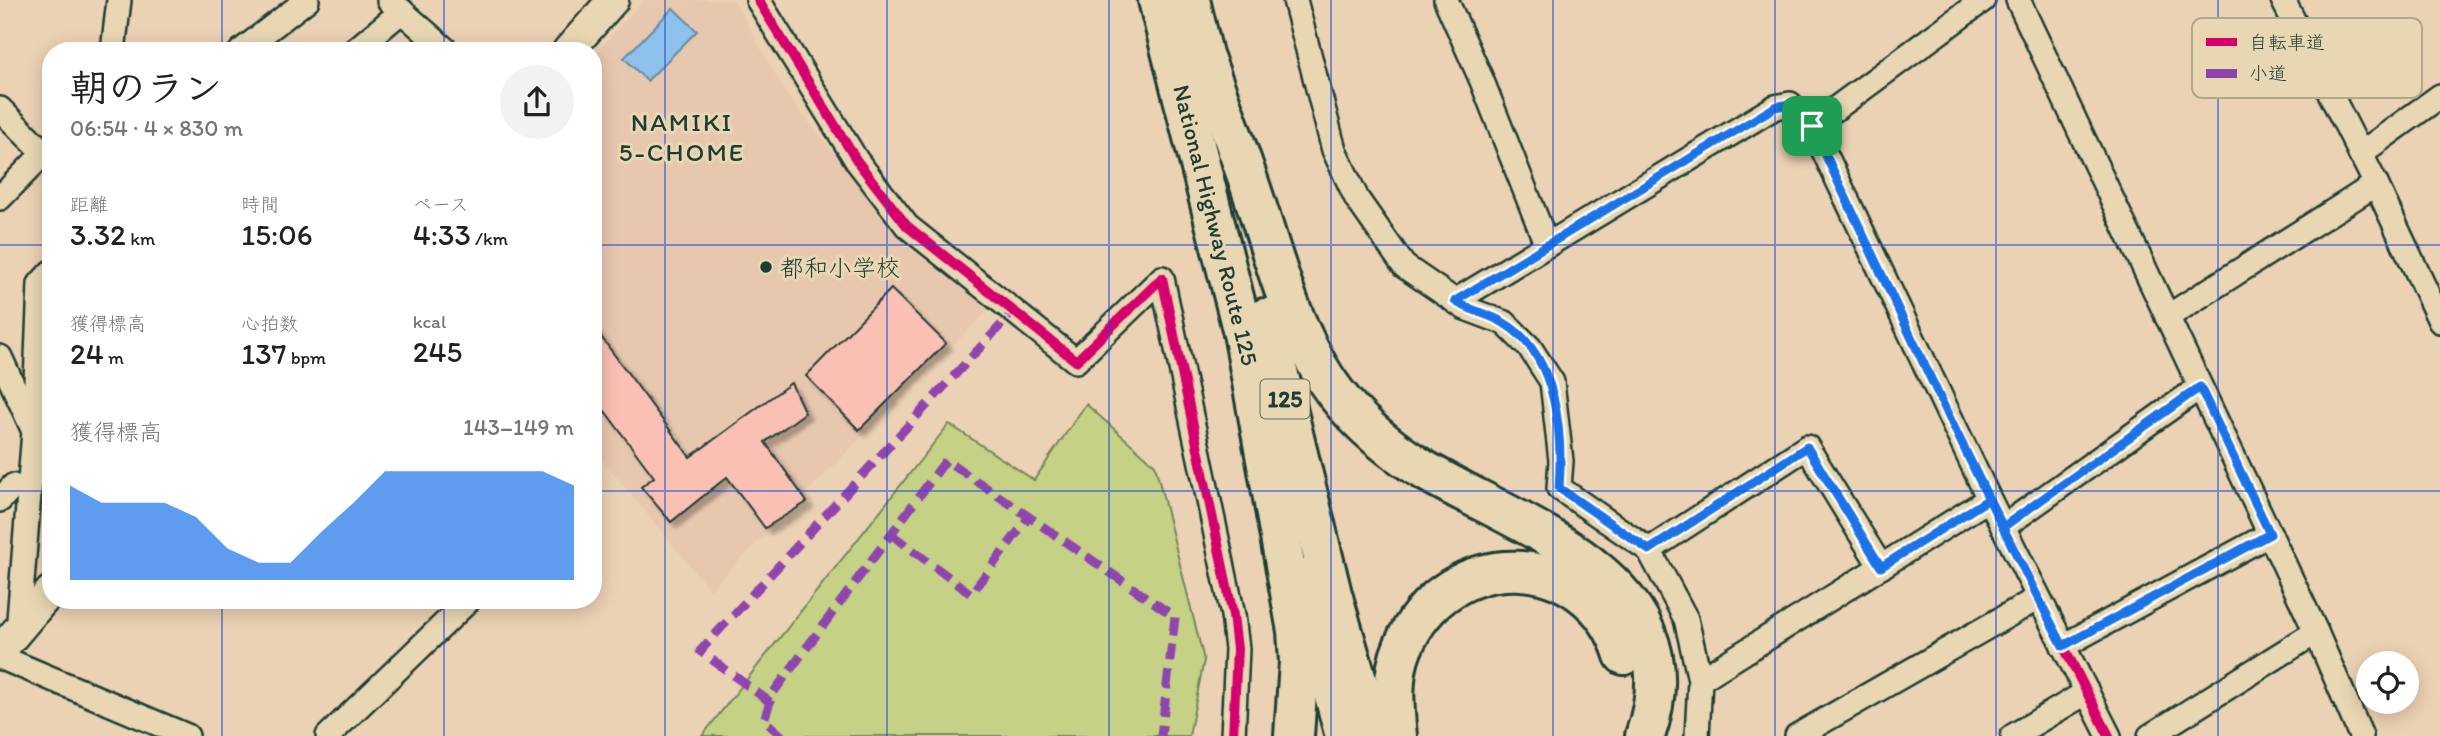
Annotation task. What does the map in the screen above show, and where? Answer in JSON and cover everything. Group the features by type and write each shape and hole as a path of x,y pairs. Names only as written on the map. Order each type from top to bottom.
{"highway":[{"name":"National Highway Route 125","path":"1158,0 1307,595 1345,736"},
{"name":"National Highway Route 125","path":"1190,0 1234,195 1332,594 1373,736"},
{"path":"1205,60 1293,314 1327,381 1366,427 1416,466 1554,538 1616,587 1642,629 1654,671 1651,720 1645,736"},
{"path":"1243,332 1297,631 1299,662 1294,736"},
{"path":"1397,736 1395,671 1402,647 1414,625 1429,606 1467,581 1487,572 1513,569 1549,576 1576,587 1609,621 1626,663 1629,708 1620,736"}],"street":[{"path":"114,42 119,0"},
{"path":"253,42 307,0"},
{"path":"576,42 613,0"},
{"path":"758,0 858,161 907,226 1076,361 1162,278 1233,615 1237,649 1233,736"},
{"path":"1295,0 1334,150 1357,199 1404,266 1465,308 1505,323 1530,348 1552,382 1561,461 1559,488 1649,550 1686,619 1700,680 1697,736"},
{"path":"1446,0 1482,81 1546,243"},
{"path":"1812,126 1983,0"},
{"path":"2018,0 2316,632 2361,736"},
{"path":"2283,0 2292,18"},
{"path":"362,42 396,6 437,42"},
{"path":"2360,154 2440,96"},
{"path":"2332,98 2376,184 2440,321"},
{"path":"1455,301 1546,243 1775,107 1790,104 1812,126 1989,499 2109,736"},
{"path":"0,109 42,151"},
{"path":"0,198 42,155"},
{"path":"2167,317 2376,184"},
{"path":"9,642 34,431 42,282"},
{"path":"0,357 10,405 34,431"},
{"path":"2003,527 2200,387"},
{"path":"1649,550 1807,447 1881,567"},
{"path":"0,500 13,486 28,492"},
{"path":"1700,680 1989,499"},
{"path":"2063,646 2270,534"},
{"path":"1797,736 2038,598"},
{"path":"9,642 42,601"},
{"path":"328,736 459,609"},
{"path":"2150,736 2316,632"},
{"path":"0,657 187,736"},
{"path":"2013,736 2087,692"}],"shaded area":[{"name":"都和小学校","path":"644,0 734,0 786,94 891,223 988,310 710,590 602,460 602,45"}],"green space":[{"path":"1086,404 1155,465 1204,660 1189,736 702,736 949,424 1034,480"}],"water":[{"path":"673,8 697,31 647,81 624,58"}],"building":[{"path":"891,289 946,343 859,430 806,376"},
{"path":"602,338 690,457 791,383 805,413 765,442 807,502 765,528 727,477 671,522 641,487 654,477 602,407"}],"marked path":[{"path":"770,702 700,651 1013,312"},
{"path":"782,736 764,720 773,693 946,460 1175,617 1161,736"},
{"path":"891,534 971,594 1029,517"}],"cycle path":[{"path":"758,0 857,161 907,226 1076,361 1162,278 1233,615 1237,649 1233,736"},
{"path":"1455,301 1775,107 1790,104 1812,126 1989,499 2109,736"}],"place":[{"name":"都和小学校","path":"766,267"}],"district":[{"name":"NAMIKI 5-CHOME","path":"682,137"}],"route":[{"path":"1812,126 1790,104 1775,107 1567,230 1455,301 1465,308 1505,323 1530,348 1552,382 1561,461 1559,488 1608,519 1649,550 1807,447 1881,567 1989,499 2003,527 2200,387 2270,534 2063,646 2038,598 1989,499 1812,126"}]}
